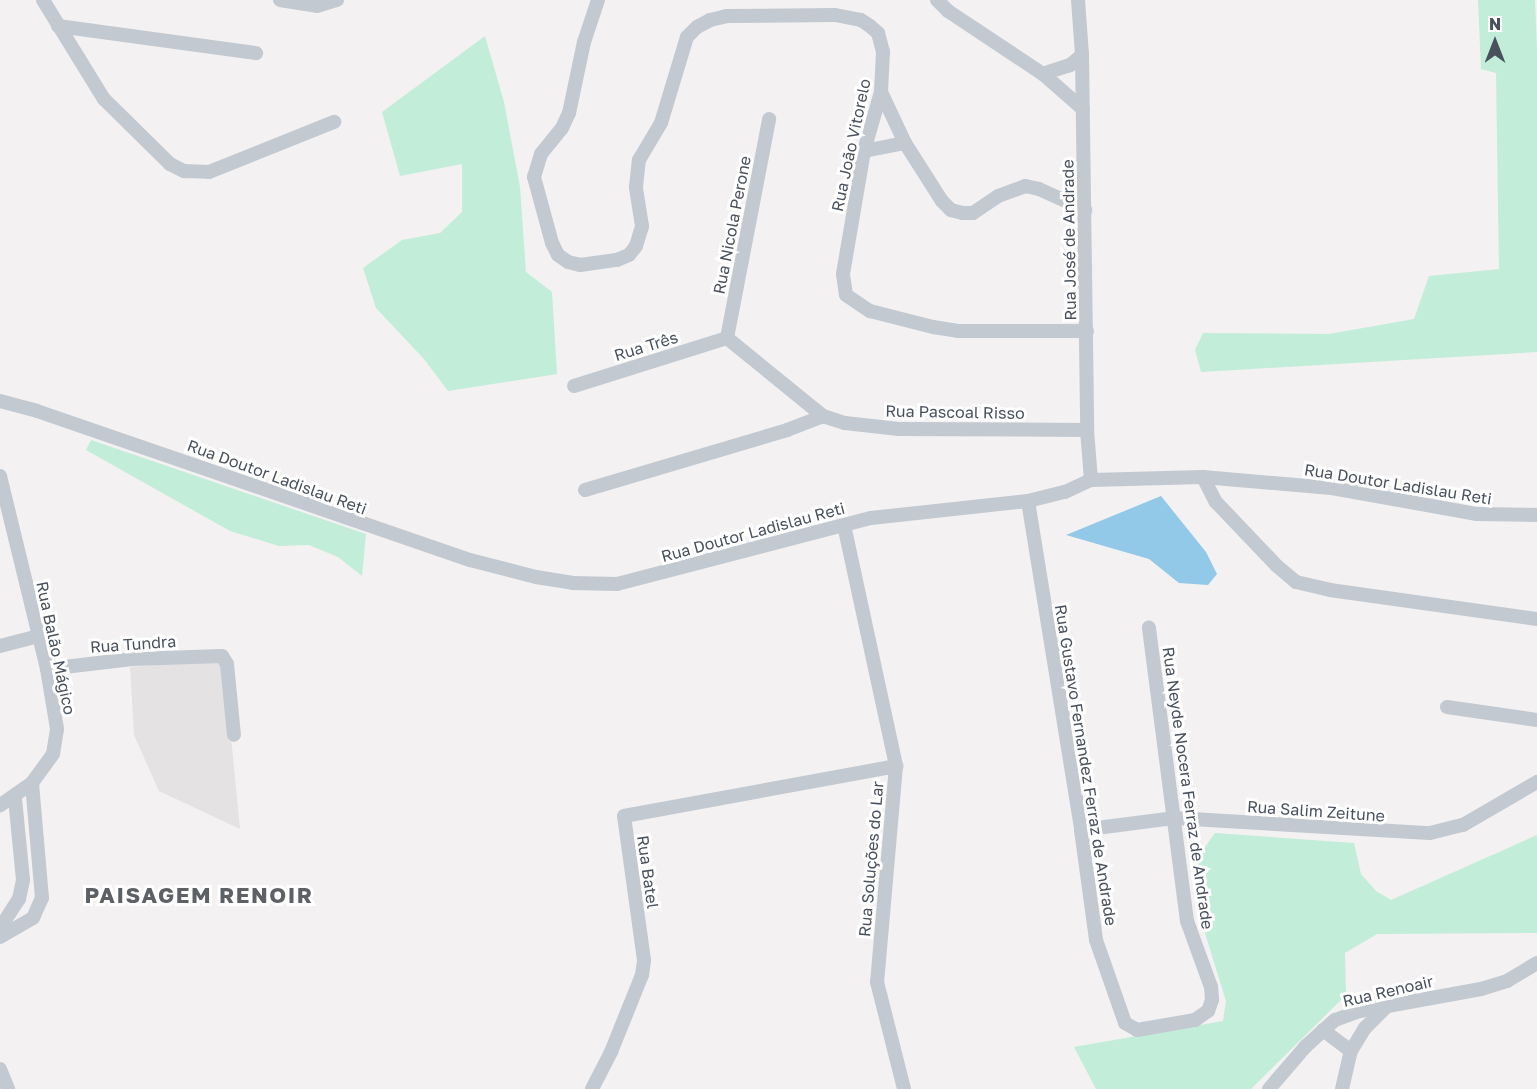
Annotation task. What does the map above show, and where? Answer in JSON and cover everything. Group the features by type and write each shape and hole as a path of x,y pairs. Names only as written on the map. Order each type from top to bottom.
{"street":[{"path":"43,0 104,99 170,164 184,171 209,172 334,122"},
{"path":"280,0 317,6 337,0"},
{"name":"Rua João Vitorelo","path":"598,0 584,42 569,113 562,128 541,154 534,177 552,243 558,255 568,262 580,265 617,260 629,255 636,246 642,225 636,187 639,160 661,123 687,37 697,27 727,16 835,15 861,20 878,33 882,42 884,71 881,92 864,151 843,274 846,296 852,302 870,311 958,331 1087,331"},
{"path":"937,0 948,11 1043,74 1083,109"},
{"name":"Rua José de Andrade","path":"1078,0 1082,55 1088,430 1091,480"},
{"path":"58,26 256,53"},
{"path":"1043,74 1070,65 1082,55"},
{"path":"881,92 905,143 942,201 951,210 973,213 998,196 1024,186 1039,189 1085,210"},
{"name":"Rua Nicola Perone","path":"727,338 769,119"},
{"path":"864,151 905,143"},
{"name":"Rua Três","path":"574,386 727,338"},
{"name":"Rua Pascoal Risso","path":"727,338 823,416 845,423 879,428 1088,430"},
{"name":"Rua Doutor Ladislau Reti","path":"0,400 459,557 563,582 617,584 844,525 887,516 1028,501 1065,492 1091,480 1203,477 1332,488 1476,514 1537,515"},
{"path":"585,490 787,430 823,416"},
{"name":"Rua Balão Mágico","path":"0,476 47,669 57,742 53,754 32,783 15,798 0,806"},
{"path":"1203,477 1216,502 1277,566 1296,582 1330,590 1537,619"},
{"name":"Rua Gustavo Fernandez Ferraz de Andrade","path":"1028,501 1081,830 1096,940 1125,1023 1130,1028"},
{"name":"Rua Soluções do Lar","path":"844,525 896,766 877,982 904,1089"},
{"name":"Rua Neyde Nocera Ferraz de Andrade","path":"1130,1028 1137,1030 1196,1020 1208,1011 1212,1000 1211,987 1187,921 1149,627"},
{"path":"0,646 39,636"},
{"name":"Rua Tundra","path":"47,669 132,659 222,656 227,664 234,735"},
{"path":"1447,707 1537,720"},
{"name":"Rua Batel","path":"592,1089 611,1052 642,975 644,960 624,816 896,766"},
{"name":"Rua Salim Zeitune","path":"1081,830 1175,818 1430,834 1463,825 1537,782"},
{"path":"0,937 33,918 42,898 32,783"},
{"path":"0,928 19,899 23,880 15,798"},
{"name":"Rua Renoair","path":"1269,1089 1335,1020 1360,1011 1481,989 1507,981 1537,963"},
{"path":"1342,1089 1351,1051 1365,1028 1388,1006"},
{"path":"1323,1030 1351,1051"},
{"path":"0,1069 8,1089"}],"shaded area":[{"path":"213,660 224,665 240,829 159,791 134,735 130,667"}],"green space":[{"path":"1478,0 1535,0 1537,352 1201,372 1195,350 1203,333 1329,334 1414,319 1429,276 1499,269 1496,73 1481,69"},
{"path":"485,36 504,102 520,187 526,272 552,292 557,374 448,391 424,359 376,308 363,268 402,240 440,233 462,212 462,164 400,176 382,112"},
{"path":"91,440 366,534 362,576 338,557 309,545 279,546 230,531 86,450"},
{"path":"1215,833 1354,843 1361,874 1376,891 1391,900 1537,835 1537,933 1377,934 1345,953 1346,995 1251,1089 1096,1089 1074,1047 1223,1021 1226,1001 1200,917 1192,865"}],"water":[{"path":"1161,496 1206,552 1217,574 1208,585 1179,583 1149,559 1066,535"}],"district":[{"name":"PAISAGEM RENOIR","path":"199,895"}]}
